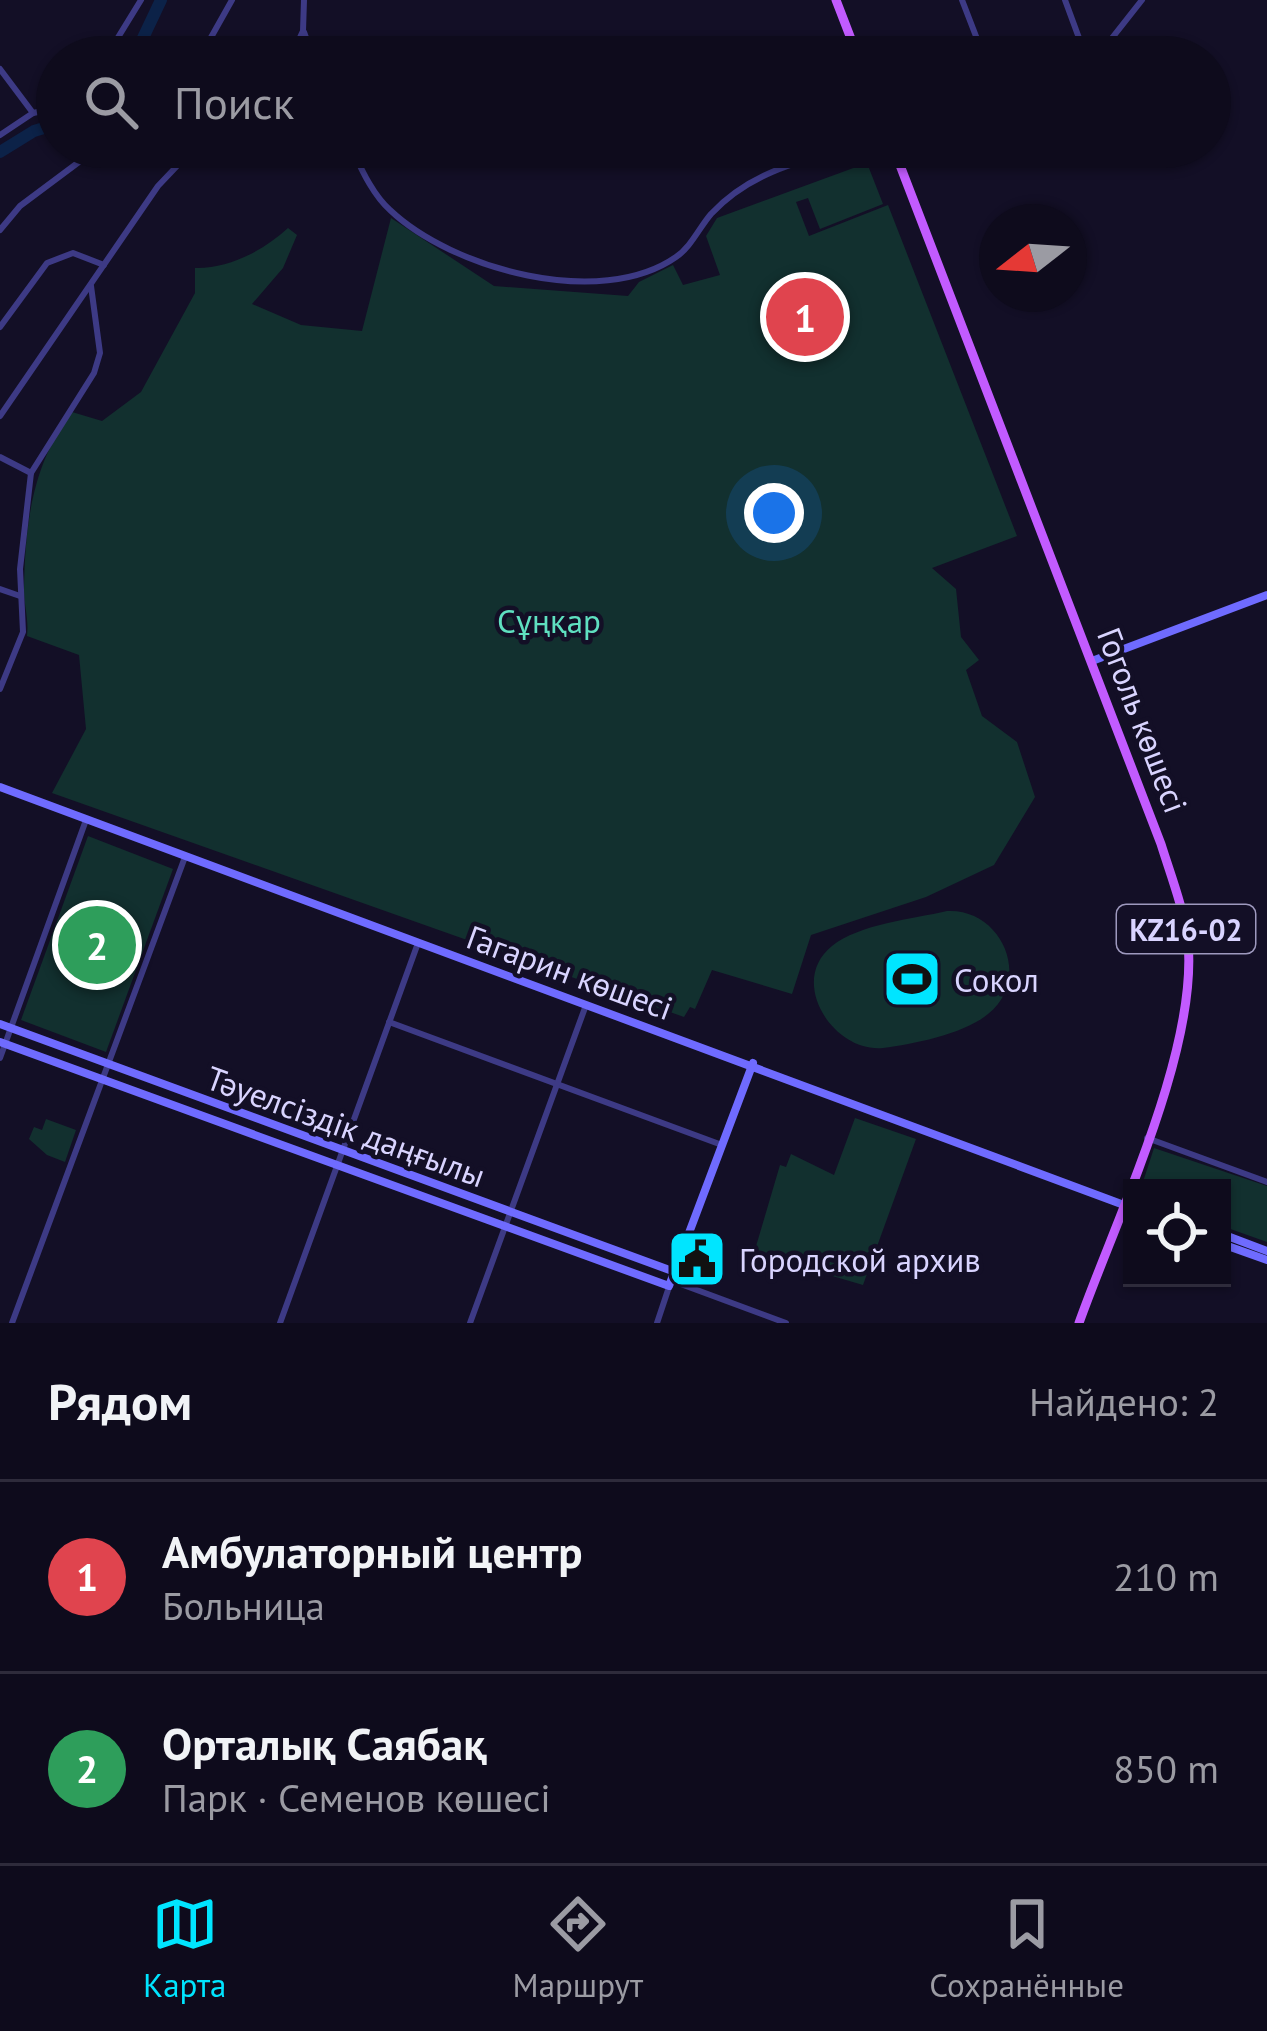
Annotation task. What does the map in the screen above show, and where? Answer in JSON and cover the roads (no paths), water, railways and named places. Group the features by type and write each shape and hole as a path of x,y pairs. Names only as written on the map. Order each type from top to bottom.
{"main road":[{"path":"836,0 851,36"},
{"name":"Гоголь көшесі","path":"901,168 1175,887 1187,941 1185,1014 1136,1179"},
{"name":"Гоголь көшесі","path":"1079,1323 1123,1218"}],"street":[{"path":"119,36 141,0"},
{"path":"212,36 232,0"},
{"path":"304,0 305,36"},
{"path":"962,0 976,36"},
{"path":"1065,0 1080,36"},
{"path":"1114,36 1142,0"},
{"path":"301,36 303,32"},
{"path":"0,69 33,112"},
{"path":"0,135 36,112"},
{"path":"0,230 38,191 70,168"},
{"path":"0,416 175,168"},
{"path":"364,168 390,210 429,234 504,272 576,280 629,275 675,258 711,215 753,181 790,168"},
{"path":"0,327 47,262 73,253 105,265"},
{"path":"0,689 23,632 20,596 31,473 94,373 101,335 91,286"},
{"path":"0,458 31,473"},
{"path":"0,589 20,596"},
{"path":"1092,661 1267,595"},
{"name":"Гагарин көшесі","path":"0,787 1123,1202"},
{"path":"0,1058 86,820"},
{"path":"12,1323 185,857"},
{"path":"280,1323 418,943"},
{"path":"470,1323 587,1003"},
{"path":"389,1022 722,1145"},
{"name":"Тәуелсіздік даңғылы","path":"0,1024 511,1212 674,1280"},
{"name":"Тәуелсіздік даңғылы","path":"3,1043 674,1280"},
{"path":"657,1323 753,1063"},
{"path":"1147,1138 1267,1181"},
{"path":"1231,1241 1267,1251"},
{"path":"1231,1243 1267,1260"},
{"path":"674,1280 786,1323"}],"waterway":[{"path":"144,36 161,0"},
{"path":"0,152 36,130"}],"place":[{"name":"Амбулаторный центр","path":"805,317"},
{"name":"Орталық Саябақ","path":"97,945"},
{"name":"Сокол","path":"912,979"},
{"name":"Городской архив","path":"697,1259"}],"park label":[{"name":"Сұңқар","path":"549,620"}]}
